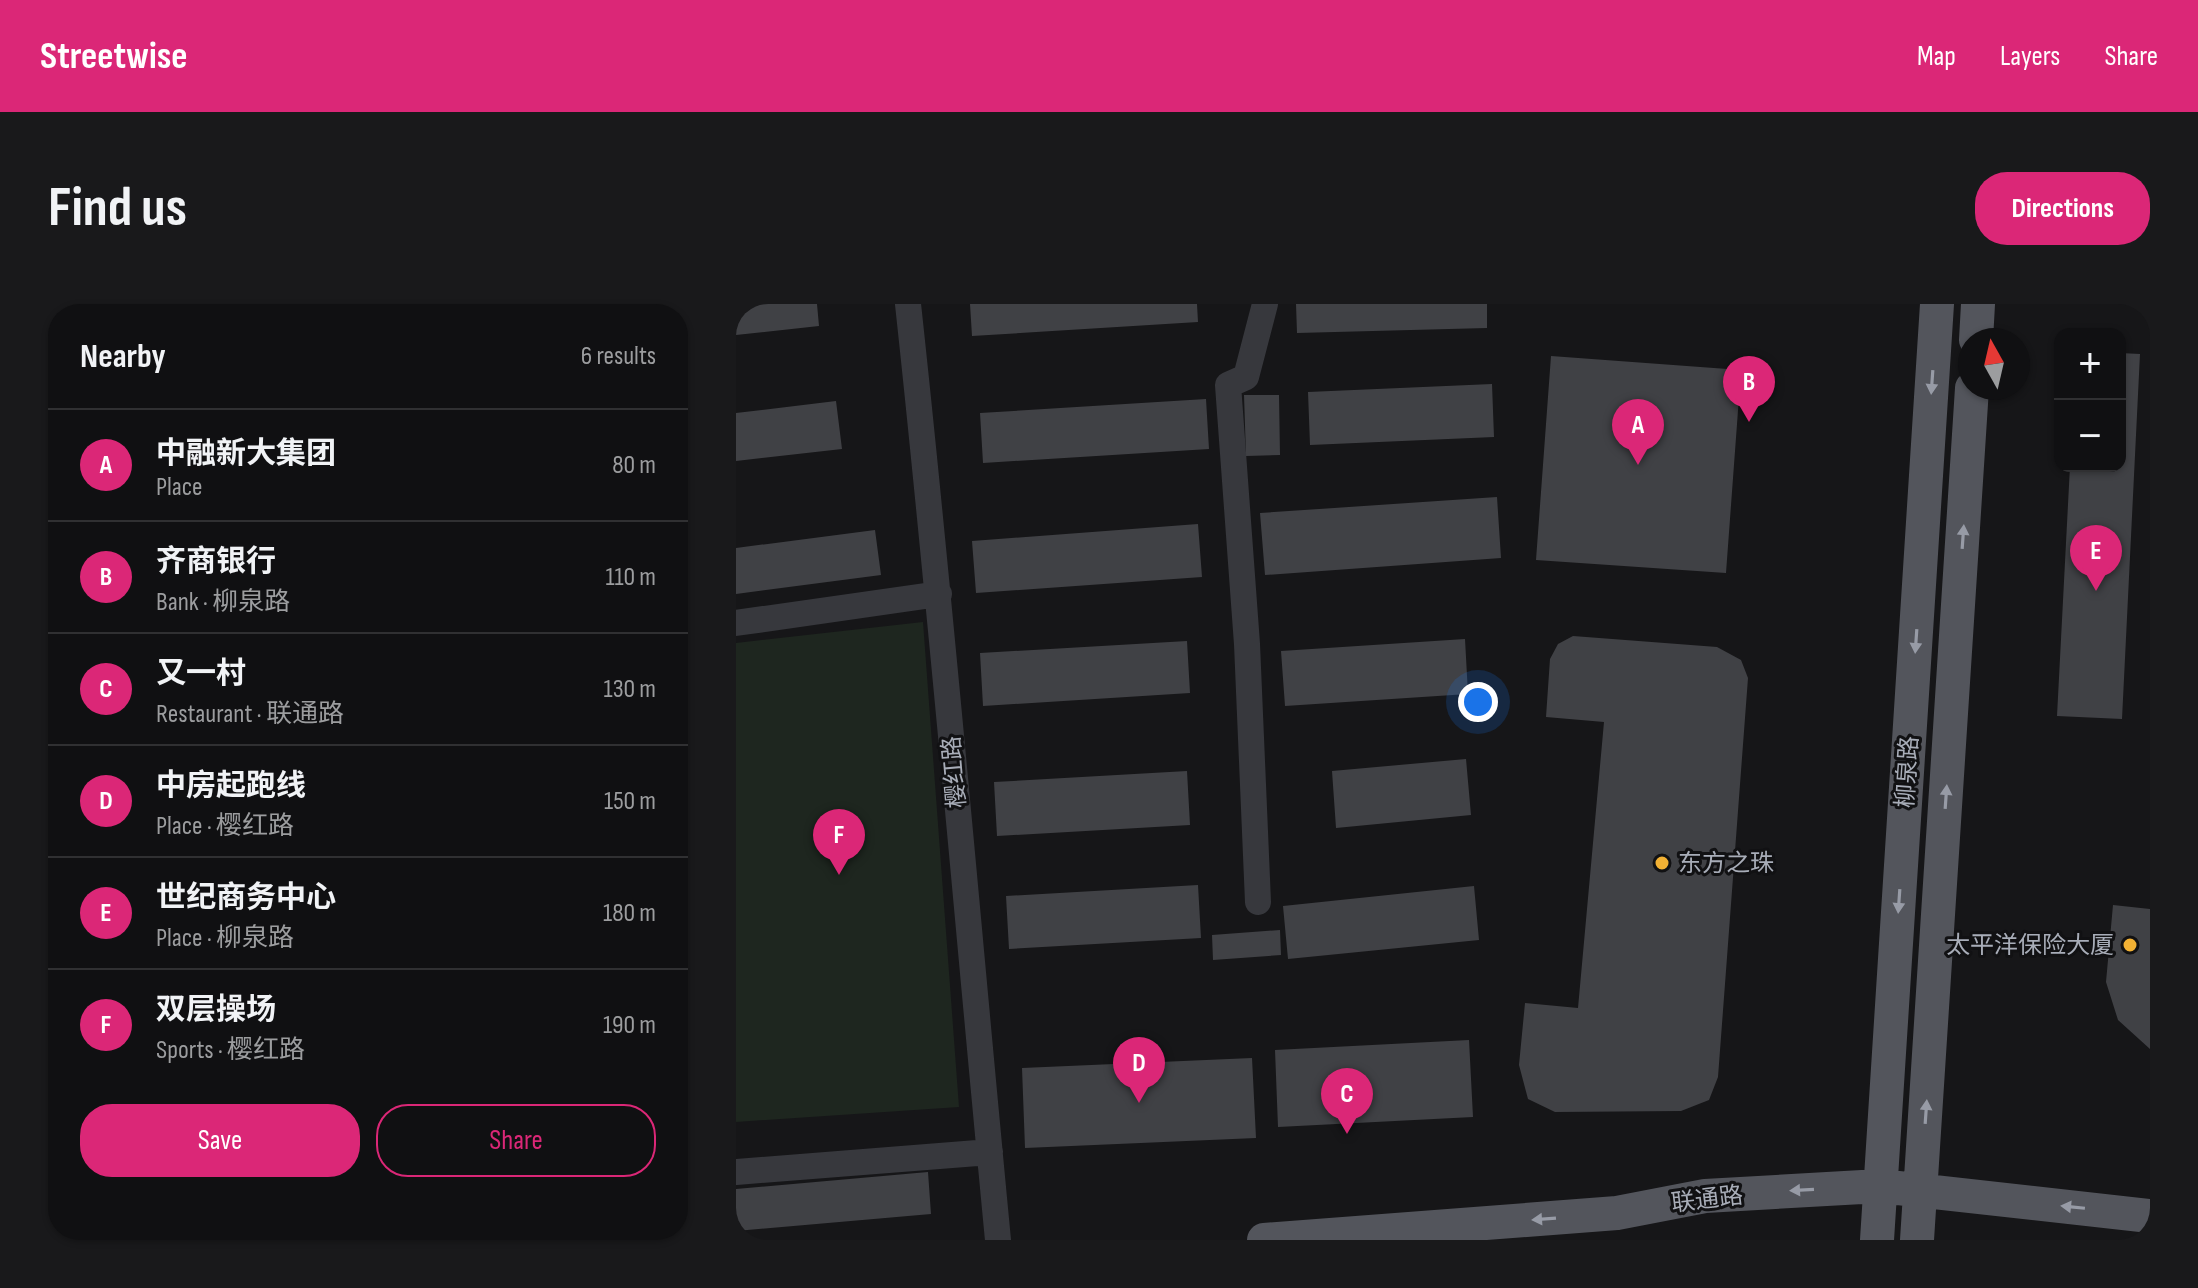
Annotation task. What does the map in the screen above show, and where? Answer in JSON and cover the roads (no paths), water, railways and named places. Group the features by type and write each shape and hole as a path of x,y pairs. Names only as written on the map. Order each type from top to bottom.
{"main road":[{"name":"柳泉路","path":"1877,1240 1937,304"},
{"path":"1977,328 1978,304"},
{"name":"柳泉路","path":"1917,1240 1971,400"},
{"name":"联通路","path":"1264,1240 1617,1213 1705,1196 1880,1186 2150,1216"}],"street":[{"name":"樱红路","path":"908,304 939,594 998,1240"},
{"path":"1258,902 1247,644 1228,385 1246,377 1265,304"},
{"path":"736,623 939,594"},
{"path":"736,1172 990,1152"}],"place":[{"name":"齐商银行","path":"1749,422"},
{"name":"中融新大集团","path":"1638,465"},
{"name":"世纪商务中心","path":"2096,591"},
{"name":"东方之珠","path":"1662,863"},
{"name":"双层操场","path":"839,875"},
{"name":"太平洋保险大厦","path":"2130,945"},
{"name":"中房起跑线","path":"1139,1103"},
{"name":"又一村","path":"1347,1134"}]}
